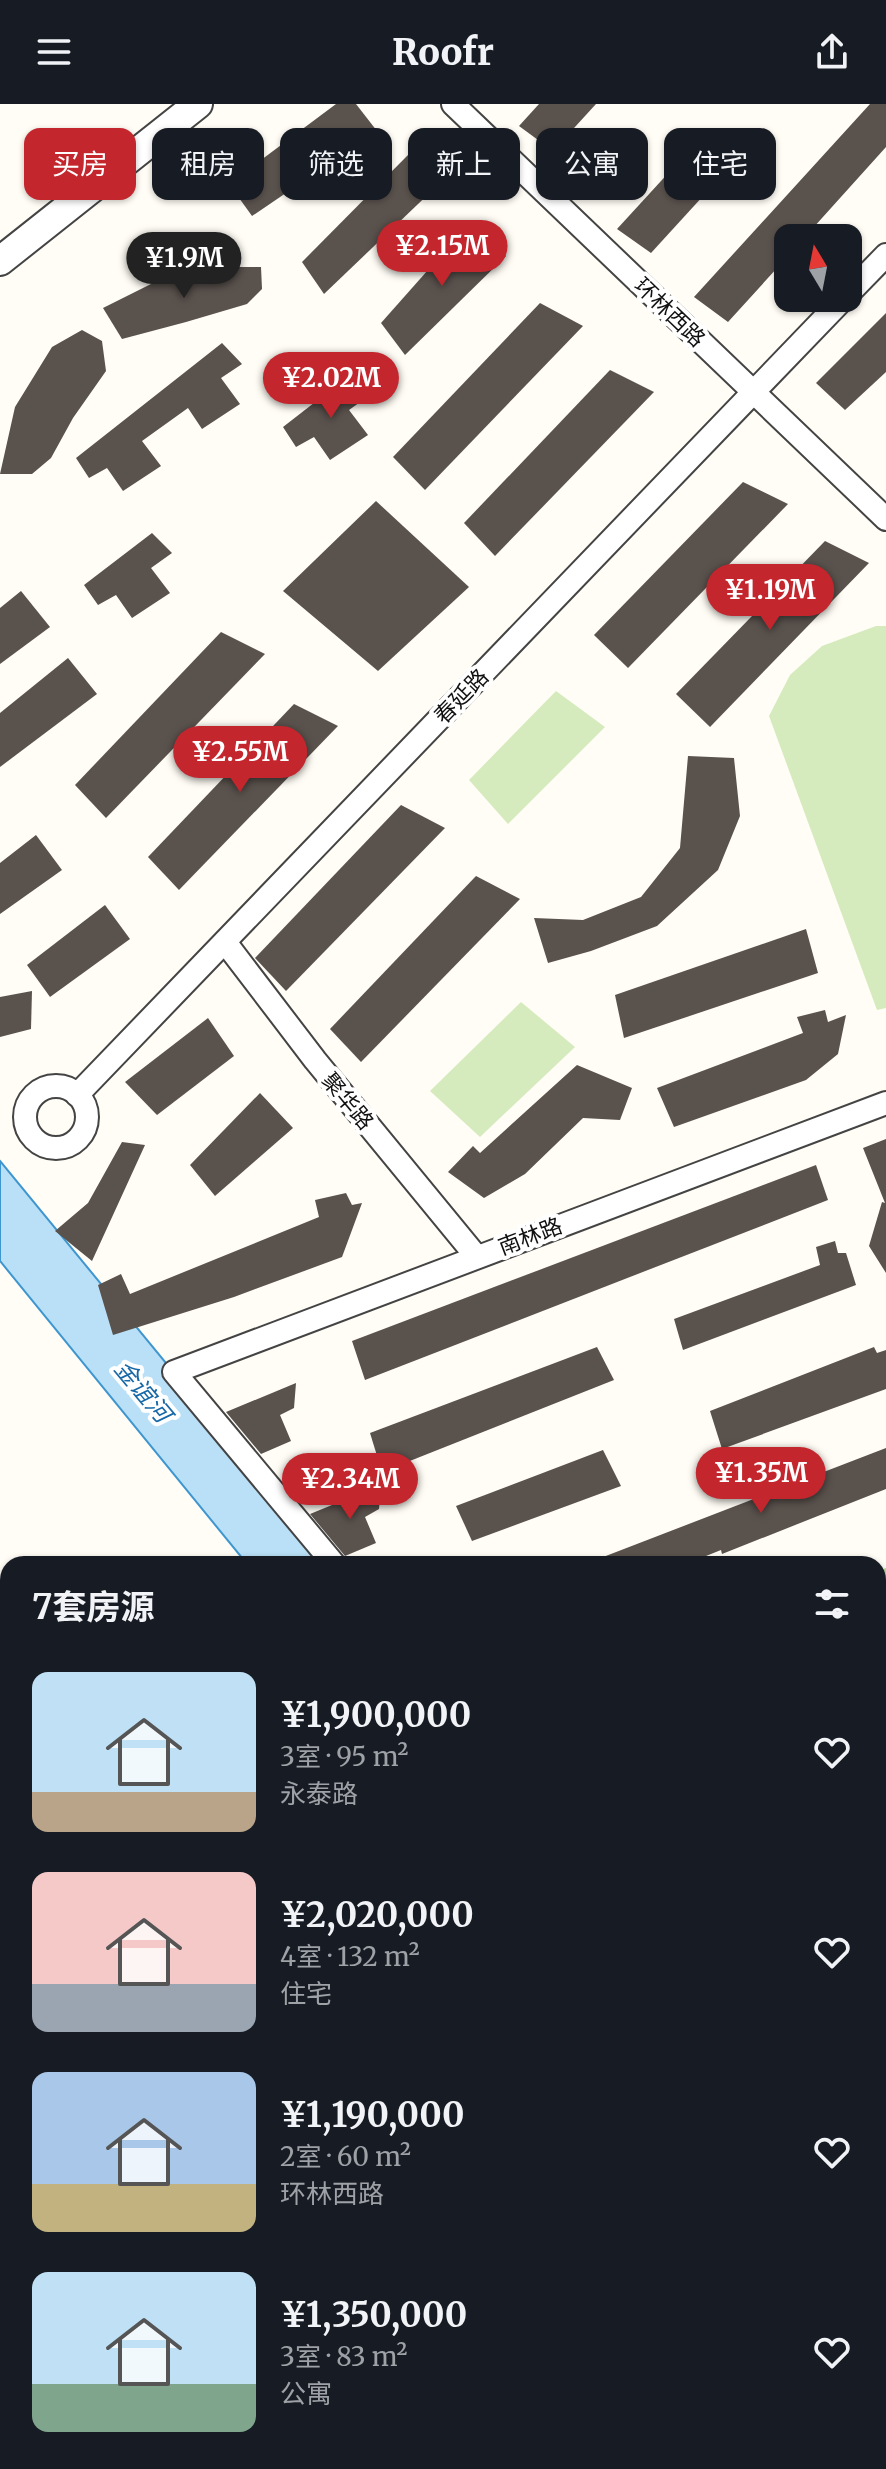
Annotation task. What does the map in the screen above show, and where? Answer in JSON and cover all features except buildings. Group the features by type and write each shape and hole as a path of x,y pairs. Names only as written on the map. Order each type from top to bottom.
{"street":[{"path":"0,261 198,104"},
{"name":"环林西路","path":"453,104 886,519"},
{"name":"春延路","path":"862,280 886,255"},
{"name":"春延路","path":"77,1095 830,312"},
{"name":"聚华路","path":"225,942 315,1060 476,1256"},
{"name":"南林路","path":"327,1556 174,1372 886,1103"}],"green space":[{"path":"876,626 886,626 886,1008 877,1010 769,716 790,675 822,646"},
{"path":"556,691 605,727 508,824 469,780"},
{"path":"521,1002 575,1047 480,1137 430,1091"}],"water":[{"name":"金谊河","path":"0,1161 324,1556 240,1556 0,1261"}]}
